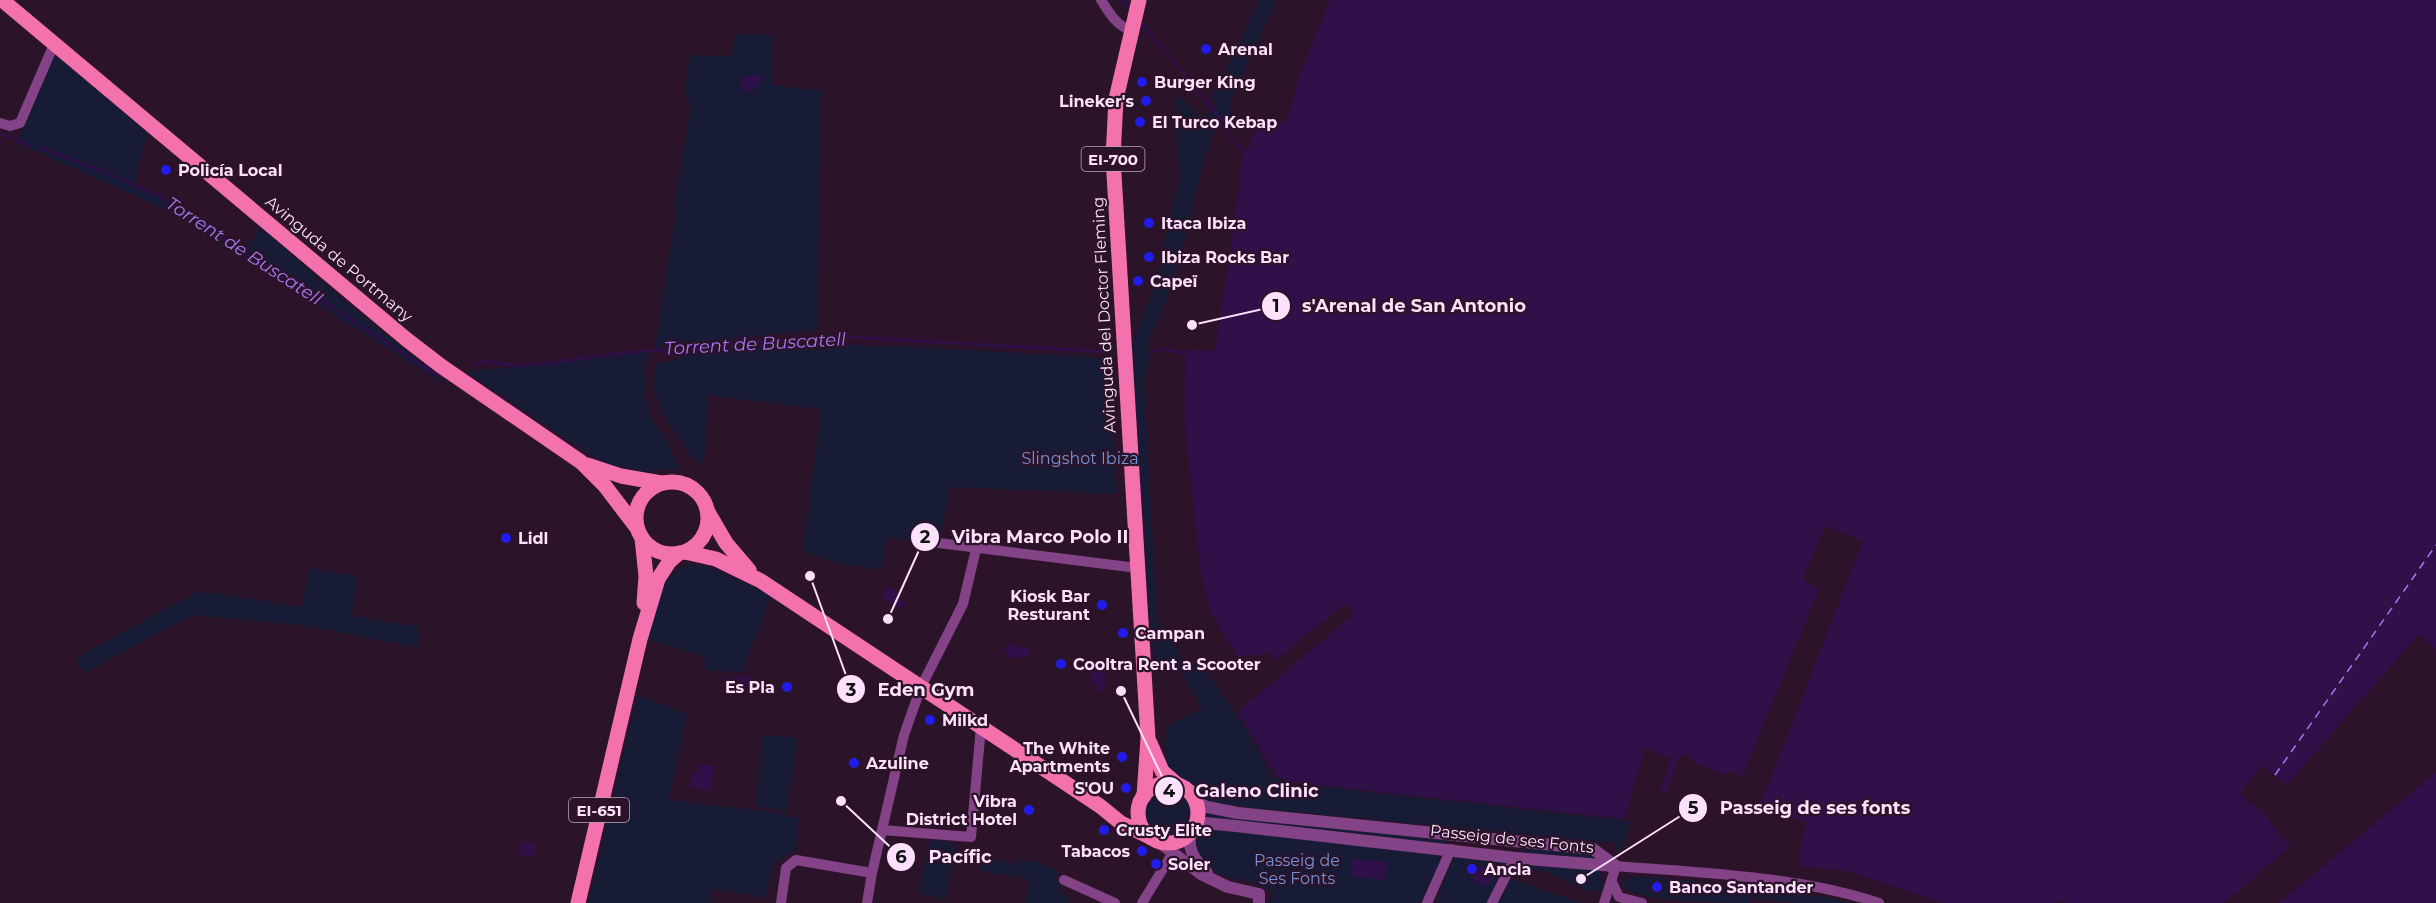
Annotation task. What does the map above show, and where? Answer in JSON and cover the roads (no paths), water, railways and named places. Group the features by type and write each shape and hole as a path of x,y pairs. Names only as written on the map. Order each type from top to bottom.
{"main road":[{"name":"Avinguda de Portmany","path":"3,0 406,339 449,372 580,462 605,486 639,533"},
{"name":"Avinguda del Doctor Fleming","path":"1135,15 1116,99 1113,158 1148,738 1142,799"},
{"name":"Avinguda de Portmany","path":"580,462 621,476 661,483"},
{"path":"761,581 731,551 700,495 691,487 674,482 661,483 648,490 640,501 636,514 639,533 658,551 716,559 761,581 1100,806 1121,823 1154,839 1174,842 1192,831 1198,818 1196,802 1189,792 1169,783 1159,785 1128,809 1119,811 1100,806"},
{"path":"682,553 696,545 704,536 708,524 708,512"},
{"name":"EI-651","path":"639,533 646,576 640,639"},
{"name":"EI-651","path":"578,903 640,639 658,579 669,562 682,553"},
{"name":"Avinguda del Doctor Fleming","path":"1148,738 1162,771 1179,786"},
{"path":"1142,799 1140,822 1144,831 1154,839"}],"street":[{"path":"1101,0 1124,28 1135,15"},
{"path":"0,123 10,126 20,123 54,44"},
{"path":"932,542 1137,568"},
{"path":"867,903 904,735 921,687 963,604 976,549"},
{"path":"882,830 970,837 981,727"},
{"name":"Passeig de ses Fonts","path":"1196,802 1207,807 1238,813 1593,849 1616,866"},
{"name":"Passeig de ses Fonts","path":"1192,831 1205,823 1515,858 1616,866"},
{"path":"1192,831 1189,845 1192,856 1214,880"},
{"path":"1427,903 1457,836"},
{"path":"1154,839 1190,867 1214,880 1228,887 1258,894 1258,903"},
{"path":"1492,903 1515,858 1509,842"},
{"path":"1142,903 1172,854"},
{"path":"781,903 786,868 796,860 872,873"},
{"path":"1604,902 1616,866 1737,877 1843,891 1879,903"},
{"path":"1064,880 1115,903"},
{"path":"1612,882 1619,897"},
{"path":"1604,902 1619,897 1642,903"}],"waterway":[{"path":"1122,0 1131,10"},
{"path":"1141,22 1227,127 1230,137 1245,152"},
{"name":"Torrent de Buscatell","path":"0,133 11,138"},
{"name":"Torrent de Buscatell","path":"17,141 30,145"},
{"name":"Torrent de Buscatell","path":"40,148 105,172 159,196 438,376"},
{"name":"Torrent de Buscatell","path":"474,366 483,361 523,366 642,351 830,336 1111,352"},
{"name":"Torrent de Buscatell","path":"1153,352 1165,349 1187,354"}],"place":[{"name":"Arenal","path":"1206,49"},
{"name":"Burger King","path":"1142,82"},
{"name":"Lineker's","path":"1146,101"},
{"name":"El Turco Kebap","path":"1140,122"},
{"name":"Policía Local","path":"166,170"},
{"name":"Itaca Ibiza","path":"1149,223"},
{"name":"Ibiza Rocks Bar","path":"1149,257"},
{"name":"Capeï","path":"1138,281"},
{"name":"s'Arenal de San Antonio","path":"1192,325"},
{"name":"Lidl","path":"506,538"},
{"name":"Eden Gym","path":"810,576"},
{"name":"Kiosk Bar Resturant","path":"1102,605"},
{"name":"Vibra Marco Polo II","path":"888,619"},
{"name":"Campan","path":"1123,633"},
{"name":"Cooltra Rent a Scooter","path":"1061,664"},
{"name":"Es Pla","path":"787,687"},
{"name":"Galeno Clinic","path":"1121,691"},
{"name":"Milkd","path":"930,720"},
{"name":"The White Apartments","path":"1122,757"},
{"name":"Azuline","path":"854,763"},
{"name":"S'OU","path":"1126,788"},
{"name":"Pacífic","path":"841,801"},
{"name":"Vibra District Hotel","path":"1029,810"},
{"name":"Crusty Elite","path":"1104,830"},
{"name":"Tabacos","path":"1142,851"},
{"name":"Soler","path":"1156,864"},
{"name":"Ancla","path":"1472,869"},
{"name":"Passeig de ses fonts","path":"1581,879"},
{"name":"Banco Santander","path":"1657,887"}],"park label":[{"name":"Slingshot Ibiza","path":"1080,458"},
{"name":"Passeig de Ses Fonts","path":"1297,869"}]}
